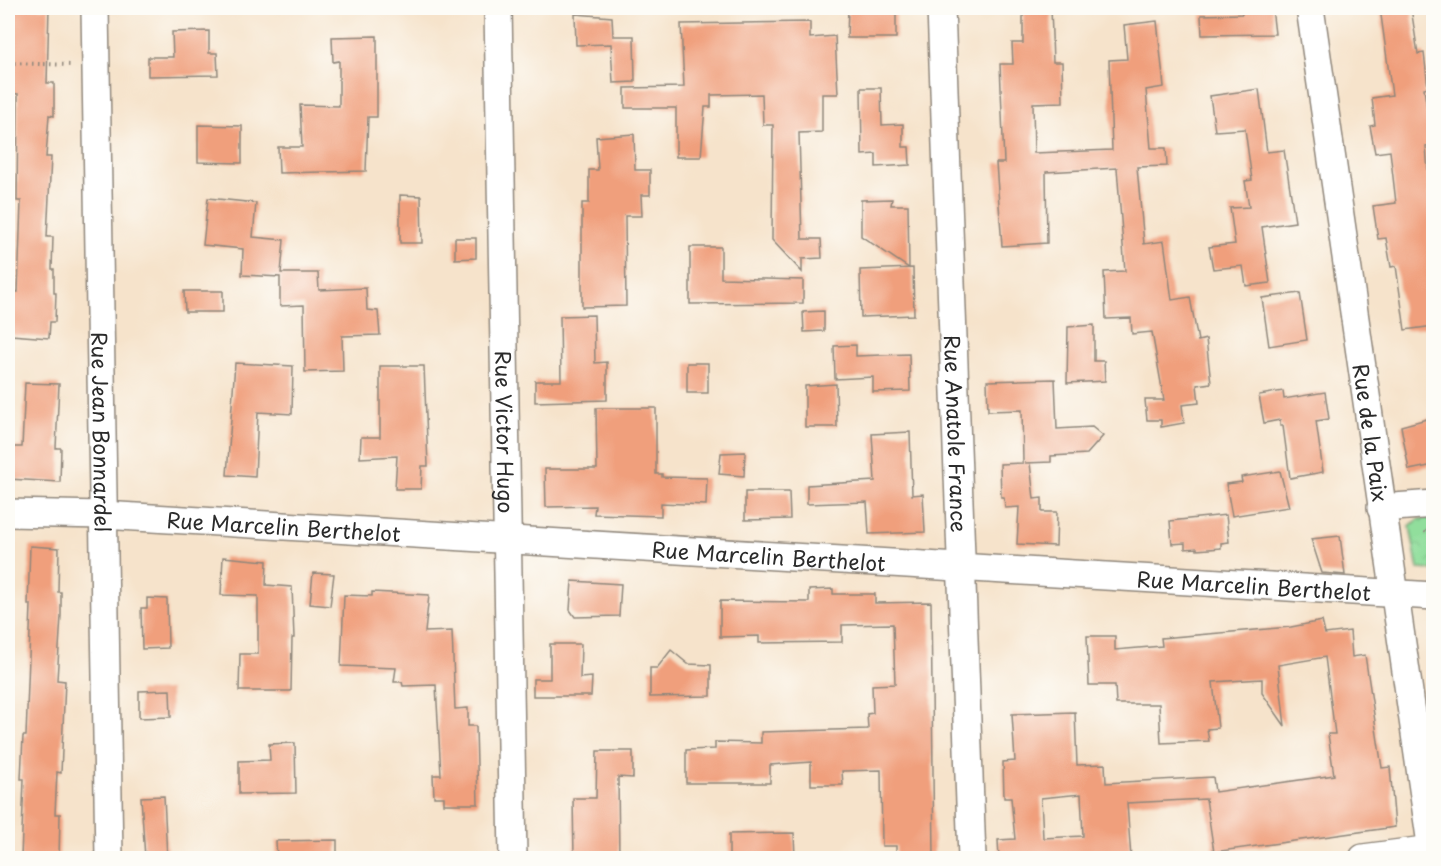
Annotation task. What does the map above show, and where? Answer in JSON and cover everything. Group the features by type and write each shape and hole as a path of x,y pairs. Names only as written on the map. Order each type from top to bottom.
{"street":[{"name":"Rue Jean Bonnardel","path":"95,8 109,858"},
{"name":"Rue Victor Hugo","path":"498,8 513,858"},
{"name":"Rue Anatole France","path":"941,8 972,858"},
{"name":"Rue de la Paix","path":"1310,8 1432,854"},
{"path":"1381,508 1434,504"},
{"name":"Rue Marcelin Berthelot","path":"8,513 104,515 1434,596"},
{"path":"1363,858 1432,854"}],"path":[{"path":"8,63 96,66"}],"green space":[{"path":"1433,518 1433,570 1418,569 1410,526 1419,519"}],"building":[{"path":"13,8 49,8 47,83 54,83 54,116 49,115 46,157 51,157 47,237 53,237 52,269 54,269 54,293 56,293 55,322 50,322 49,338 11,335 13,292 18,292 21,201 17,201 18,94 9,93"},
{"path":"848,8 896,8 896,38 847,38"},
{"path":"1023,8 1051,8 1053,62 1062,62 1063,102 1033,103 1034,153 1112,150 1109,60 1127,59 1124,25 1157,21 1164,87 1146,90 1151,148 1166,148 1167,166 1137,167 1144,244 1164,241 1172,300 1190,297 1198,341 1206,339 1211,383 1197,385 1199,403 1182,405 1184,423 1161,427 1161,420 1147,420 1145,400 1164,400 1152,332 1132,334 1131,318 1106,319 1104,272 1125,271 1117,168 1046,172 1047,243 1002,246 996,163 1004,163 1000,64 1013,64 1012,43 1023,43"},
{"path":"1241,8 1272,8 1275,34 1202,35 1201,15 1242,14"},
{"path":"1380,8 1411,8 1418,54 1424,53 1428,87 1424,88 1432,145 1426,146 1430,198 1434,198 1434,326 1405,330 1396,266 1391,267 1386,238 1378,239 1373,206 1396,203 1390,151 1375,153 1370,126 1375,125 1372,98 1392,95"},
{"path":"575,14 612,17 613,36 634,36 635,82 613,83 611,44 576,45"},
{"path":"810,22 810,38 835,36 838,94 822,94 822,132 799,133 802,239 821,239 822,258 802,259 802,272 772,240 773,125 763,125 762,94 711,95 711,107 705,107 701,157 676,157 676,108 625,108 625,88 684,87 681,24"},
{"path":"209,31 209,53 217,53 218,75 148,76 148,57 173,57 172,32"},
{"path":"377,36 377,117 368,117 366,171 279,173 278,147 302,147 300,105 339,106 339,61 333,62 332,37"},
{"path":"861,88 881,88 882,125 903,124 903,147 909,147 910,165 876,167 876,154 862,155"},
{"path":"1259,89 1267,152 1284,150 1295,222 1262,227 1270,283 1246,286 1243,266 1213,269 1209,247 1235,244 1230,208 1249,207 1245,181 1252,180 1245,129 1215,131 1210,96"},
{"path":"198,125 242,126 242,163 198,162"},
{"path":"634,134 635,170 650,170 650,195 641,195 642,216 625,216 626,306 582,307 582,203 589,203 589,170 598,170 596,137"},
{"path":"400,195 421,196 422,243 400,243"},
{"path":"208,198 256,203 253,237 284,240 281,273 318,273 319,290 366,288 367,310 378,311 380,335 342,336 343,371 305,372 304,305 280,306 280,277 242,275 243,249 203,245"},
{"path":"892,199 891,205 908,205 909,268 861,236 861,200"},
{"path":"455,238 476,238 476,258 455,259"},
{"path":"690,247 721,247 721,278 803,280 803,303 690,304"},
{"path":"913,268 914,315 861,317 860,270"},
{"path":"184,291 223,291 223,312 185,312"},
{"path":"1300,293 1307,340 1269,346 1262,298"},
{"path":"824,311 824,331 804,332 803,312"},
{"path":"594,315 595,363 607,362 607,400 535,402 535,381 561,381 560,316"},
{"path":"1094,325 1094,361 1104,361 1105,381 1067,383 1068,327"},
{"path":"856,345 856,356 909,354 910,391 873,392 873,377 835,379 834,346"},
{"path":"235,363 293,366 292,414 258,412 255,477 227,475"},
{"path":"687,363 708,363 708,393 687,393"},
{"path":"380,366 424,366 428,466 422,466 421,489 395,489 397,456 360,458 361,437 380,437"},
{"path":"1055,379 1057,429 1092,427 1103,436 1087,454 1051,456 1051,462 1025,463 1030,463 1034,499 1042,498 1042,512 1057,512 1056,546 1017,544 1019,507 1005,508 1004,497 1001,497 1000,464 1023,463 1022,410 988,411 987,381"},
{"path":"25,383 59,384 56,448 61,448 60,482 8,479 9,447 22,447"},
{"path":"836,384 837,427 805,427 805,386"},
{"path":"1283,391 1284,399 1325,392 1329,419 1316,421 1323,472 1290,478 1283,426 1280,426 1280,420 1264,423 1259,395"},
{"path":"596,408 656,408 656,474 662,474 662,477 707,478 706,505 661,503 661,516 594,514 595,506 546,507 545,469 597,469"},
{"path":"1434,417 1434,465 1409,470 1401,426"},
{"path":"910,432 912,495 923,494 925,532 869,534 867,502 807,504 807,485 875,481 872,434"},
{"path":"745,452 744,476 719,474 721,453"},
{"path":"1280,471 1289,507 1232,516 1226,484 1242,482 1241,477"},
{"path":"745,492 789,492 790,519 745,520"},
{"path":"1226,515 1229,542 1221,543 1221,548 1197,550 1197,548 1185,549 1185,543 1172,544 1170,521"},
{"path":"1340,536 1345,575 1322,573 1311,539"},
{"path":"30,546 59,548 58,592 61,592 61,616 57,680 65,681 61,773 57,772 55,814 60,814 59,858 21,858 24,779 21,779 23,736 26,736 31,605 28,605"},
{"path":"223,557 267,561 266,585 292,587 294,638 292,638 291,691 239,691 240,654 258,654 258,596 221,595"},
{"path":"313,573 334,574 330,606 310,604"},
{"path":"572,581 621,584 619,616 575,617 570,610"},
{"path":"833,589 833,594 875,594 875,603 931,602 934,858 896,858 896,846 882,846 881,770 842,771 843,785 811,785 811,762 770,765 770,783 686,783 686,750 715,749 715,742 761,743 761,732 868,729 867,714 873,713 872,685 895,684 893,624 842,625 842,642 759,643 759,636 720,637 720,601 809,602 809,590"},
{"path":"372,592 429,595 425,632 452,631 455,709 468,708 468,726 476,726 478,804 444,804 444,797 434,797 433,775 441,775 436,685 403,686 402,682 394,682 396,668 341,666 344,595 372,596"},
{"path":"147,598 167,599 168,648 142,649 141,608 147,608"},
{"path":"1322,621 1325,634 1350,631 1352,657 1365,655 1382,768 1390,767 1395,827 1214,852 1206,799 1127,803 1131,858 999,858 998,840 1015,839 1011,798 1004,798 1003,762 1015,761 1012,714 1075,712 1077,765 1105,764 1106,783 1213,777 1215,792 1334,775 1328,734 1335,734 1325,657 1278,665 1285,726 1262,693 1262,679 1213,682 1218,728 1207,729 1209,741 1161,743 1159,704 1116,704 1115,685 1089,685 1087,636 1115,636 1115,650 1162,646 1161,638 1291,627","holes":["1081,794 1083,836 1043,838 1041,798"]},
{"path":"550,644 581,644 580,678 592,677 591,696 533,696 533,679 550,679"},
{"path":"671,650 688,664 711,665 711,696 650,697 650,668 657,668"},
{"path":"170,690 171,717 139,718 139,691"},
{"path":"295,743 296,793 239,794 239,761 270,760 269,744"},
{"path":"597,751 633,751 633,778 618,777 619,858 574,858 573,798 596,798"},
{"path":"164,796 167,858 145,858 141,797"},
{"path":"794,833 795,858 729,858 729,834"},
{"path":"337,840 337,858 277,858 276,841"}]}
